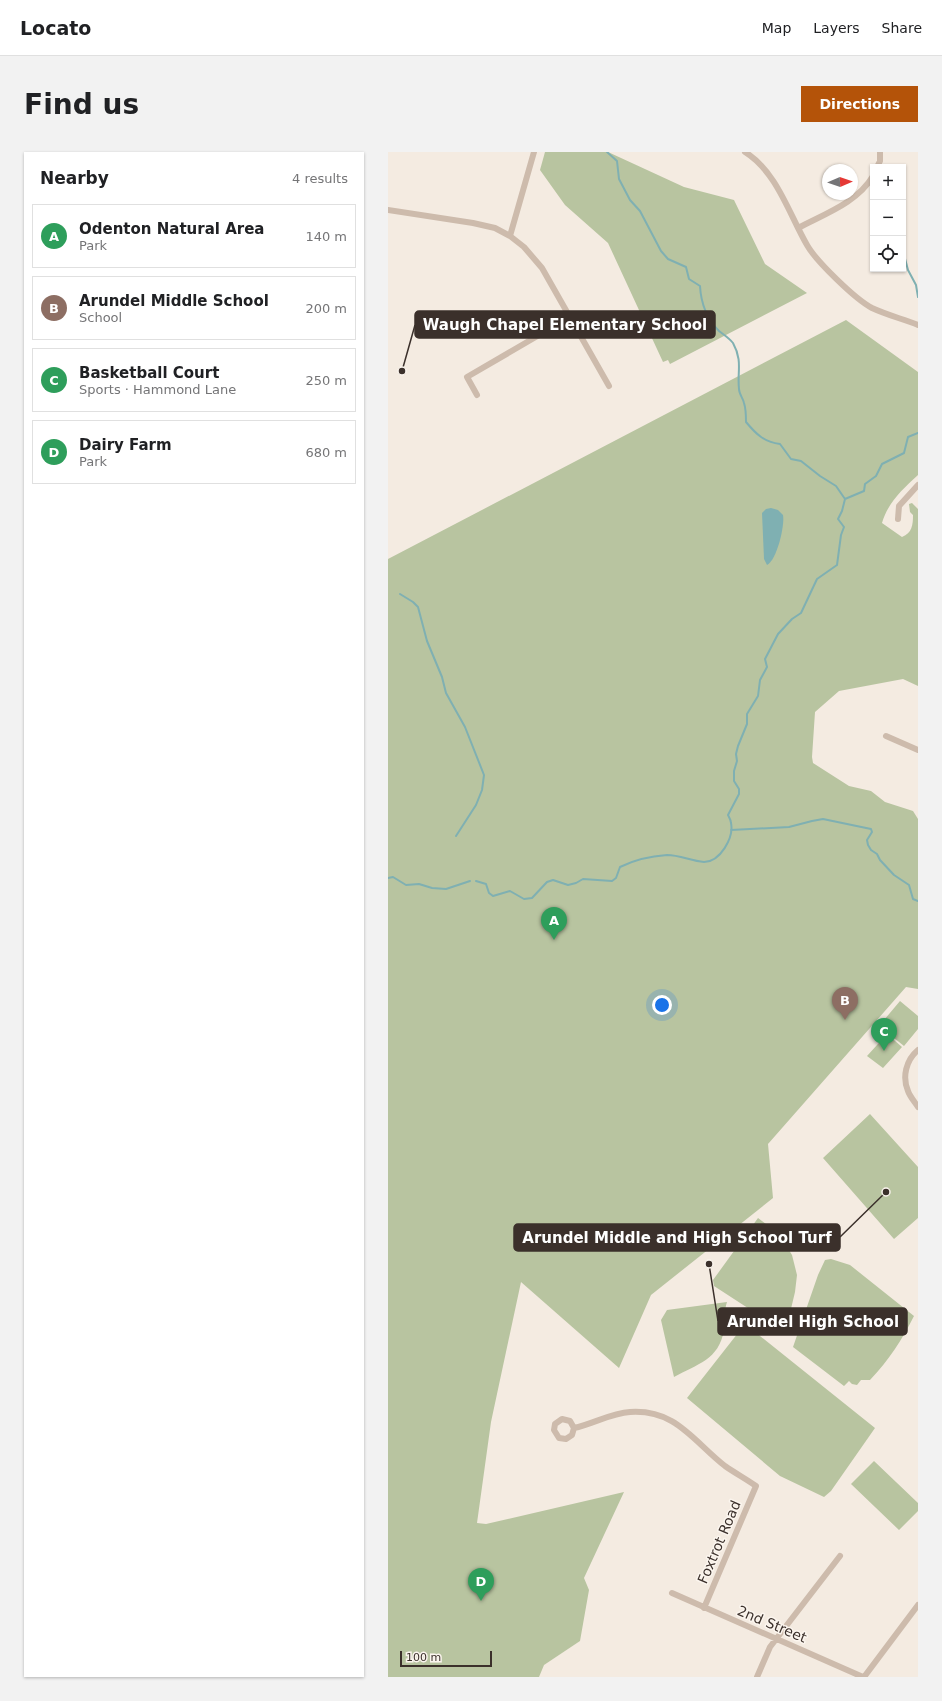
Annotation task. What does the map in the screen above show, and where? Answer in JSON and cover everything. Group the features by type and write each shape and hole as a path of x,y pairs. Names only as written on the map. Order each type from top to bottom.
{"street":[{"path":"510,236 534,152"},
{"path":"745,152 755,158 766,170 807,246 818,260 847,288 871,307 918,325"},
{"path":"878,164 880,152"},
{"path":"798,228 850,200 863,191 870,180"},
{"path":"388,210 473,223 495,228 510,236 524,247 542,268 609,386"},
{"path":"477,395 467,376 570,317"},
{"path":"898,519 899,506 918,485"},
{"path":"886,736 918,750"},
{"path":"918,1050 909,1060 905,1075 908,1091 918,1107"},
{"name":"Foxtrot Road","path":"574,1428 629,1412 650,1412 663,1415 678,1424 726,1466 756,1486 704,1608"},
{"path":"757,1677 770,1647 840,1556"},
{"name":"2nd Street","path":"672,1593 863,1677"},
{"path":"863,1677 918,1605"}],"green space":[{"path":"545,152 608,152 684,187 734,200 765,264 807,293 670,364 668,360 663,362 608,243 565,205 540,170"},
{"path":"846,320 918,372 918,475 892,502 882,523 902,537 910,531 912,525 913,515 910,512 909,504 912,503 918,509 918,686 903,679 839,691 815,712 812,757 813,763 849,786 871,791 885,802 913,811 918,819 918,989 906,987 768,1144 773,1198 651,1295 619,1368 521,1282 491,1422 477,1523 486,1524 624,1492 584,1578 589,1590 580,1641 544,1665 539,1677 388,1677 388,559"},
{"path":"900,1001 918,1016 918,1029 904,1046 879,1026"},
{"path":"887,1034 902,1047 883,1068 867,1056"},
{"path":"870,1114 918,1167 918,1218 894,1239 823,1158"},
{"path":"758,1218 779,1234 792,1255 797,1275 790,1313 777,1327 714,1286 713,1280"},
{"path":"831,1259 850,1265 914,1316 900,1342 883,1365 870,1380 861,1380 857,1385 852,1384 849,1381 844,1386 793,1347 818,1275 825,1260"},
{"path":"727,1302 724,1330 717,1348 706,1360 674,1377 661,1320 667,1310"},
{"path":"745,1324 875,1428 831,1491 824,1497 780,1476 687,1398"},
{"path":"874,1461 918,1503 918,1511 899,1530 851,1484"}],"water":[{"path":"771,508 778,510 783,515 783,526 777,550 771,562 767,565 764,559 762,513 766,509"}],"waterway":[{"path":"607,152 617,161 619,179 630,200 640,211 661,251 668,259 686,267 689,279 700,286 703,305 714,326 733,343 739,361 739,391 745,405 746,422 761,437 780,444 791,459 801,461 836,486 845,499"},
{"path":"906,262 908,270 916,285 918,297"},
{"path":"476,881 486,884 489,893 493,896 510,891 524,899 532,898 547,882 553,880 568,885 583,879 612,881 616,878 620,867 631,862 655,856 676,856 704,862 710,861 720,854 725,848 730,835 731,822 728,815 739,794 739,789 734,781 734,771 737,761 736,754 747,724 747,714 758,696 760,680 767,667 765,659 778,634 792,619 801,613 817,579 837,565 841,535 844,527 838,519 845,499 864,491 865,484 876,476 882,464 904,453 908,437 918,433"},
{"path":"400,594 418,607 427,641 442,677 446,693 465,727 484,775 482,790 476,805 456,836"},
{"path":"731,830 789,827 823,819 871,829 872,832 867,840 871,850 877,854 880,860 894,875 909,885 913,899 918,901"},
{"path":"388,878 393,877 406,885 419,884 432,888 446,889 470,881"}],"place":[{"name":"Waugh Chapel Elementary School","path":"402,371"},
{"name":"Odenton Natural Area","path":"554,940"},
{"name":"Arundel Middle School","path":"845,1020"},
{"name":"Basketball Court","path":"884,1051"},
{"name":"Arundel Middle and High School Turf","path":"886,1192"},
{"name":"Arundel High School","path":"709,1264"},
{"name":"Dairy Farm","path":"481,1601"}]}
